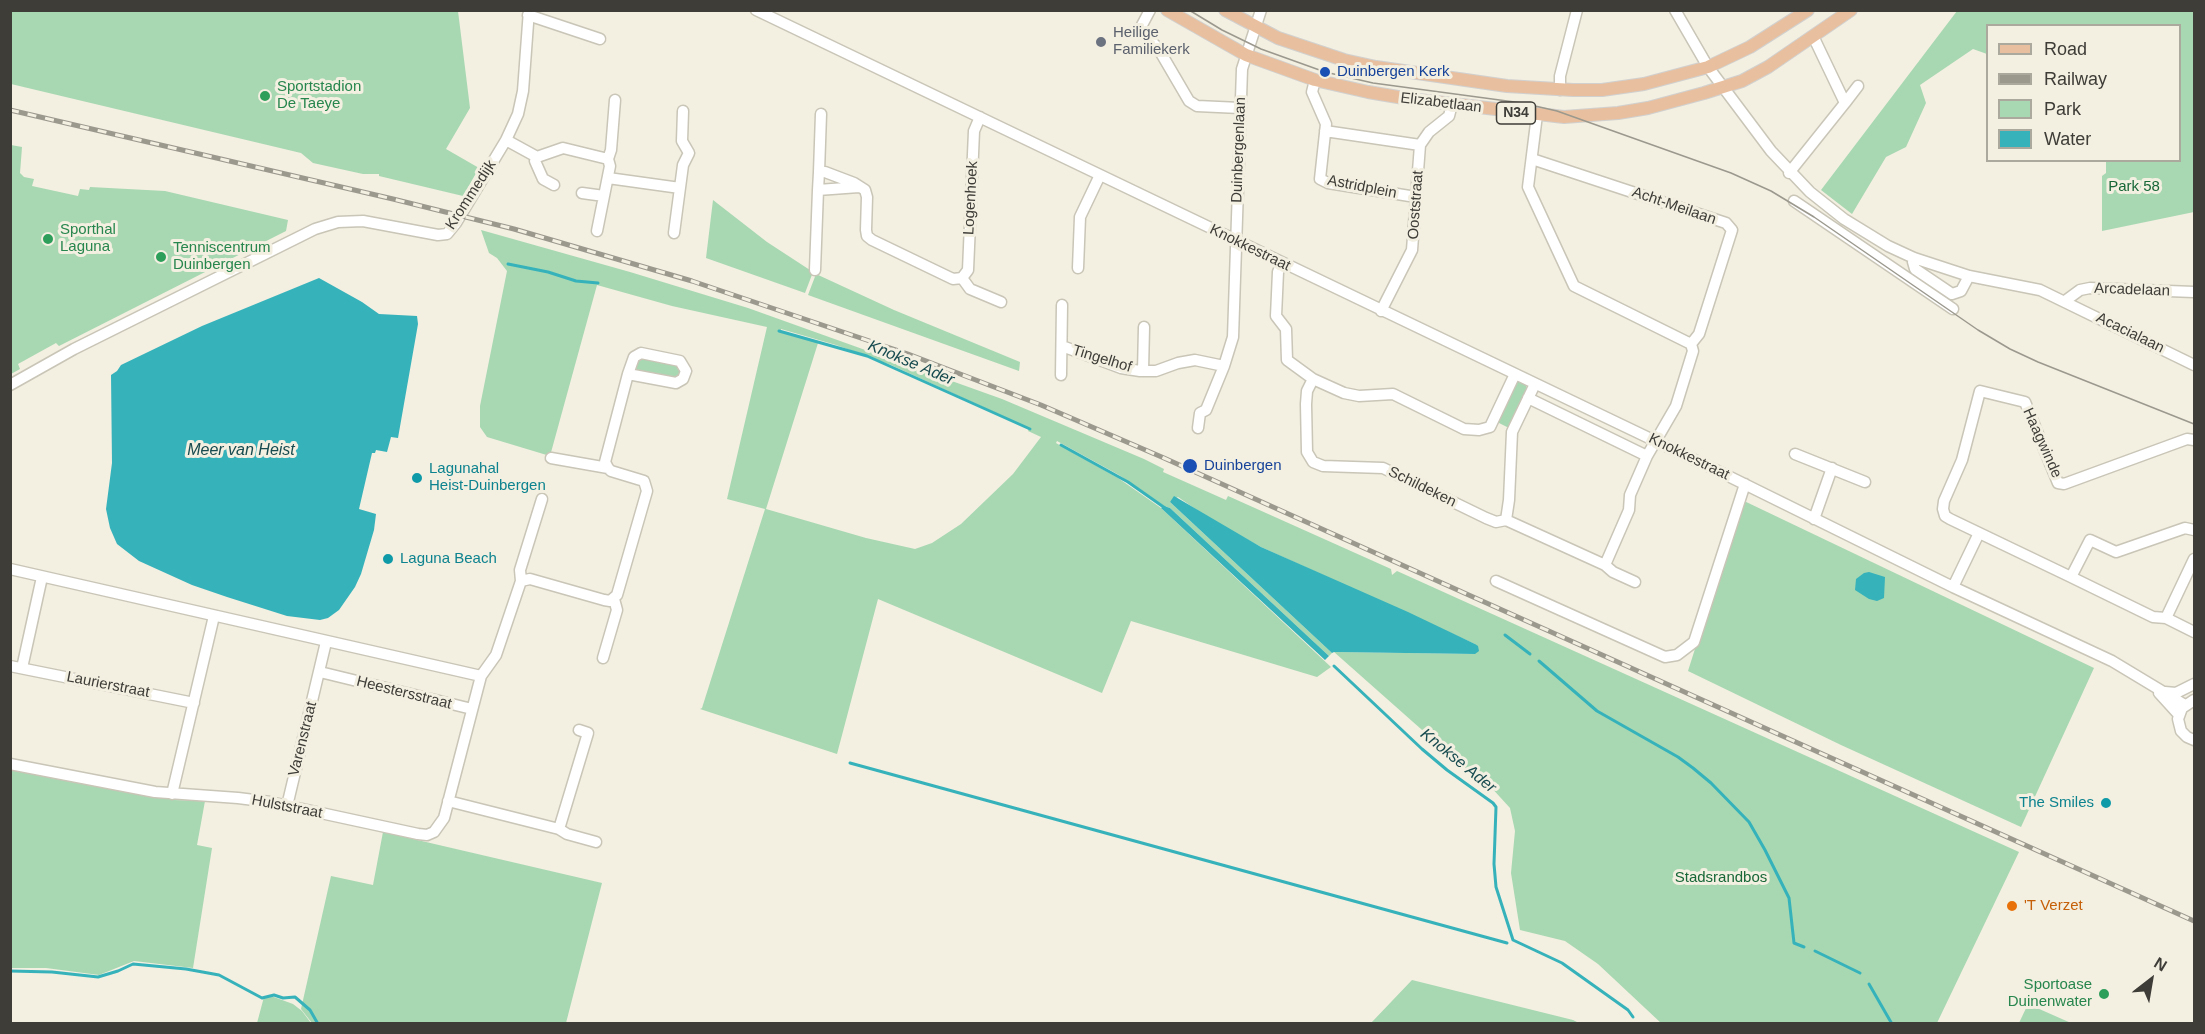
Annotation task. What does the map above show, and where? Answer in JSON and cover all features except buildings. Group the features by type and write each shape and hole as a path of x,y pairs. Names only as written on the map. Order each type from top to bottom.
{"main road":[{"name":"Elizabetlaan","path":"1167,10 1246,55 1315,80 1368,92 1452,104 1537,115 1584,116 1618,113 1668,103 1723,88 1759,73 1851,10"},
{"name":"Elizabetlaan","path":"1225,10 1254,27 1344,60 1376,67 1507,86 1560,90 1602,90 1625,87 1667,79 1708,67 1750,47 1808,11"}],"street":[{"name":"Knokkestraat","path":"756,10 1745,484 1953,587 2119,664 2186,707 2180,727 2193,742"},
{"path":"1150,10 1141,27 1144,34 1158,48 1189,101 1197,106 1240,108"},
{"name":"Duinbergenlaan","path":"1198,428 1200,412 1206,410 1233,337 1242,69 1261,10"},
{"path":"1560,90 1560,76 1577,10"},
{"path":"1675,10 1708,67 1755,131 1789,173 1822,202 1869,235 1914,258 1968,276 2040,290 2065,301"},
{"path":"528,13 600,39"},
{"name":"Krommedijk","path":"10,385 74,349 315,229 338,222 363,221 438,235 447,234 506,140 518,114 522,97 528,13"},
{"path":"1813,36 1845,103"},
{"name":"Astridplein","path":"1315,80 1312,92 1326,124 1320,179 1322,182 1416,197"},
{"path":"1789,173 1858,86"},
{"path":"597,231 610,166 608,159 611,150 615,100"},
{"path":"1325,132 1420,145 1429,132 1449,116 1452,104"},
{"path":"674,233 683,165 694,154 682,141 683,111"},
{"path":"815,270 821,114"},
{"path":"1537,115 1528,187 1574,286 1691,344"},
{"name":"Logenhoek","path":"962,278 968,270 974,131 980,117"},
{"path":"506,140 537,157 563,148 608,159"},
{"name":"Ooststraat","path":"1381,311 1412,249 1420,145"},
{"path":"537,157 535,161 543,179 554,185"},
{"name":"Acht-Meilaan","path":"1532,159 1715,219 1730,226 1732,234 1699,334 1691,344 1693,351 1677,406 1655,441"},
{"path":"819,172 825,172 865,190 867,236 872,240 953,279 962,278 970,289 1001,302"},
{"path":"1078,268 1080,217 1100,175"},
{"path":"608,178 680,188"},
{"path":"818,190 859,187"},
{"path":"582,193 604,196"},
{"path":"1794,201 1953,309"},
{"path":"1815,216 1822,202"},
{"path":"1914,258 1915,269 1952,294 1961,291 1968,276"},
{"path":"1282,263 1278,272 1276,316 1286,329 1287,360 1313,380 1344,393 1359,396 1393,394 1464,429 1479,430 1490,427 1512,432"},
{"name":"Arcadelaan","path":"2065,301 2080,290 2090,288 2194,292"},
{"name":"Acacialaan","path":"2065,301 2194,364"},
{"name":"Tingelhof","path":"1061,375 1062,305"},
{"name":"Tingelhof","path":"1143,371 1144,327"},
{"name":"Tingelhof","path":"1062,346 1121,368 1143,371 1156,371 1195,360 1224,366"},
{"path":"608,468 605,462 606,456 628,374 634,357 641,353 680,361 686,371 683,379 676,383 628,374"},
{"path":"1490,427 1515,374"},
{"name":"Schildeken","path":"1313,380 1307,391 1306,404 1307,452 1313,462 1323,466 1383,468 1486,518 1496,522 1506,520 1605,565 1613,572 1635,582"},
{"path":"1506,520 1512,432 1535,384"},
{"name":"Haagwinde","path":"2194,440 2187,439 2064,484 2058,483 2025,402 1980,391 1962,460 1944,501 1943,509 1945,516 1950,519 2153,617 2166,618 2194,632"},
{"name":"Knokkestraat","path":"1528,398 1647,456"},
{"path":"1605,565 1629,510 1630,495 1655,441"},
{"path":"1796,454 1866,482"},
{"path":"551,458 608,468 644,481 646,491 614,599 617,610 603,658"},
{"path":"1814,519 1832,468"},
{"name":"Knokkestraat","path":"1496,580 1665,657 1677,655 1694,642 1745,484"},
{"name":"Heestersstraat","path":"320,672 472,709 481,676 496,655 521,581 520,570 542,499"},
{"path":"2071,577 2090,540 2115,552 2185,528 2194,530"},
{"path":"1953,587 1979,533"},
{"path":"2166,618 2194,559"},
{"path":"10,569 481,676"},
{"path":"22,668 42,577"},
{"path":"521,581 530,579 604,600 614,599"},
{"path":"172,794 214,616"},
{"path":"320,672 327,642"},
{"name":"Laurierstraat","path":"10,666 194,703"},
{"name":"Varenstraat","path":"287,806 320,672"},
{"path":"2155,688 2176,693 2194,685"},
{"name":"Hulststraat","path":"10,764 172,794 238,798 287,806 427,835 439,827 472,709"},
{"path":"559,829 588,733 579,730"},
{"path":"448,801 559,829 567,834 596,842"}],"green space":[{"name":"Sportstadion De Taeye","path":"10,11 458,11 470,108 446,149 479,168 463,196 379,176 379,174 363,174 313,163 301,153 11,84"},
{"name":"Park 58","path":"1957,11 2194,11 2194,212 2102,231 2102,176 2106,173 2106,162 2181,162 2181,24 1986,24 1986,54 1973,49 1920,85 1926,103 1906,147 1886,157 1852,214 1821,190"},
{"name":"Tenniscentrum Duinbergen","path":"11,145 22,147 20,173 24,177 34,179 32,186 78,196 80,189 89,190 90,187 165,191 288,220 286,231 59,346 56,343 18,364 20,369 11,374"},
{"path":"713,200 767,242 813,272 805,293 706,258"},
{"name":"Stadsrandbos","path":"481,230 748,308 1002,399 1144,459 1164,469 1163,472 1226,500 1228,496 1391,569 1392,575 1397,571 2019,852 1937,1023 1661,1023 1598,964 1565,941 1520,930 1511,873 1515,831 1510,808 1489,785 1465,768 1334,652 1475,654 1475,644 1261,547 1210,519 1178,497 1170,502 1332,653 1329,656 1170,508 1119,475 1057,441 1056,443 1118,478 1161,508 1331,667 1317,677 1131,621 1102,693 878,599 837,754 700,709 765,509 727,499 767,327 672,306 597,285 550,456 487,437 480,427 480,406 507,271 497,258 489,253","holes":["781,329 836,345 891,365 1029,428 1028,431 1041,437 1013,474 961,524 932,543 915,549 866,538 766,509 818,343 781,331"]},
{"path":"816,274 894,310 1020,362 1019,371 808,295"},
{"path":"639,358 678,365 681,374 675,379 638,371 635,367"},
{"path":"1520,381 1526,385 1527,390 1507,427 1497,422 1516,382"},
{"path":"1742,500 2094,668 2021,827 1841,745 1688,671"},
{"path":"11,768 174,800 205,801 197,845 212,848 193,968 134,961 99,975 46,968 11,968"},
{"path":"383,832 602,883 566,1023 312,1023 301,1009 331,876 373,885"},
{"path":"1412,980 1573,1020 1579,1023 1371,1023"},
{"path":"271,996 293,1004 311,1023 257,1023 264,997"},
{"path":"2028,1004 2037,1008 2071,1023 2019,1023"}],"water":[{"name":"Meer van Heist","path":"319,278 379,314 417,316 418,324 398,438 391,437 387,452 376,450 372,453 359,509 376,514 374,530 361,574 339,610 328,618 320,620 287,616 227,597 192,585 139,561 117,544 110,528 106,509 112,463 111,375 121,365 202,326"},
{"path":"1174,496 1261,547 1408,612 1475,644 1479,651 1475,654 1332,653 1170,502"},
{"path":"1164,506 1170,508 1329,656 1325,660 1161,508"},
{"path":"1869,572 1885,577 1884,598 1877,601 1855,590 1856,579"}],"waterway":[{"name":"Knokse Ader","path":"508,264 548,272 576,281 598,283"},
{"name":"Knokse Ader","path":"779,331 867,356 1030,429"},
{"name":"Knokse Ader","path":"1061,445 1128,482 1165,508"},
{"path":"1505,635 1530,654"},
{"path":"1539,661 1597,711 1678,757 1693,768 1749,822 1789,898 1794,943 1804,947"},
{"name":"Knokse Ader","path":"1334,666 1422,749 1496,807 1494,864 1496,887 1513,940 1562,963 1628,1010 1633,1017"},
{"path":"850,763 1507,943"},
{"path":"1815,951 1860,973"},
{"path":"10,971 52,972 98,977 133,964 186,969 219,975 262,998 274,995 283,998 295,997 310,1010 318,1024"},
{"path":"1869,984 1892,1024"}],"tram line":[{"path":"1189,10 1222,30 1261,49 1325,72 1373,83 1522,103 1557,111 1731,173 1771,191 1814,217 1978,330 2010,349 2194,424"}],"railway":[{"path":"10,110 514,229 692,281 908,354 1041,405 1164,458 2194,921"}],"place":[{"name":"Heilige Familiekerk","path":"1101,42"},
{"name":"Duinbergen Kerk","path":"1325,72"},
{"name":"Sportstadion De Taeye","path":"265,96"},
{"name":"Sporthal Laguna","path":"48,239"},
{"name":"Tenniscentrum Duinbergen","path":"161,257"},
{"name":"Duinbergen","path":"1190,466"},
{"name":"Lagunahal Heist-Duinbergen","path":"417,478"},
{"name":"Laguna Beach","path":"388,559"},
{"name":"The Smiles","path":"2106,803"},
{"name":"'T Verzet","path":"2012,906"},
{"name":"Sportoase Duinenwater","path":"2104,994"}]}
